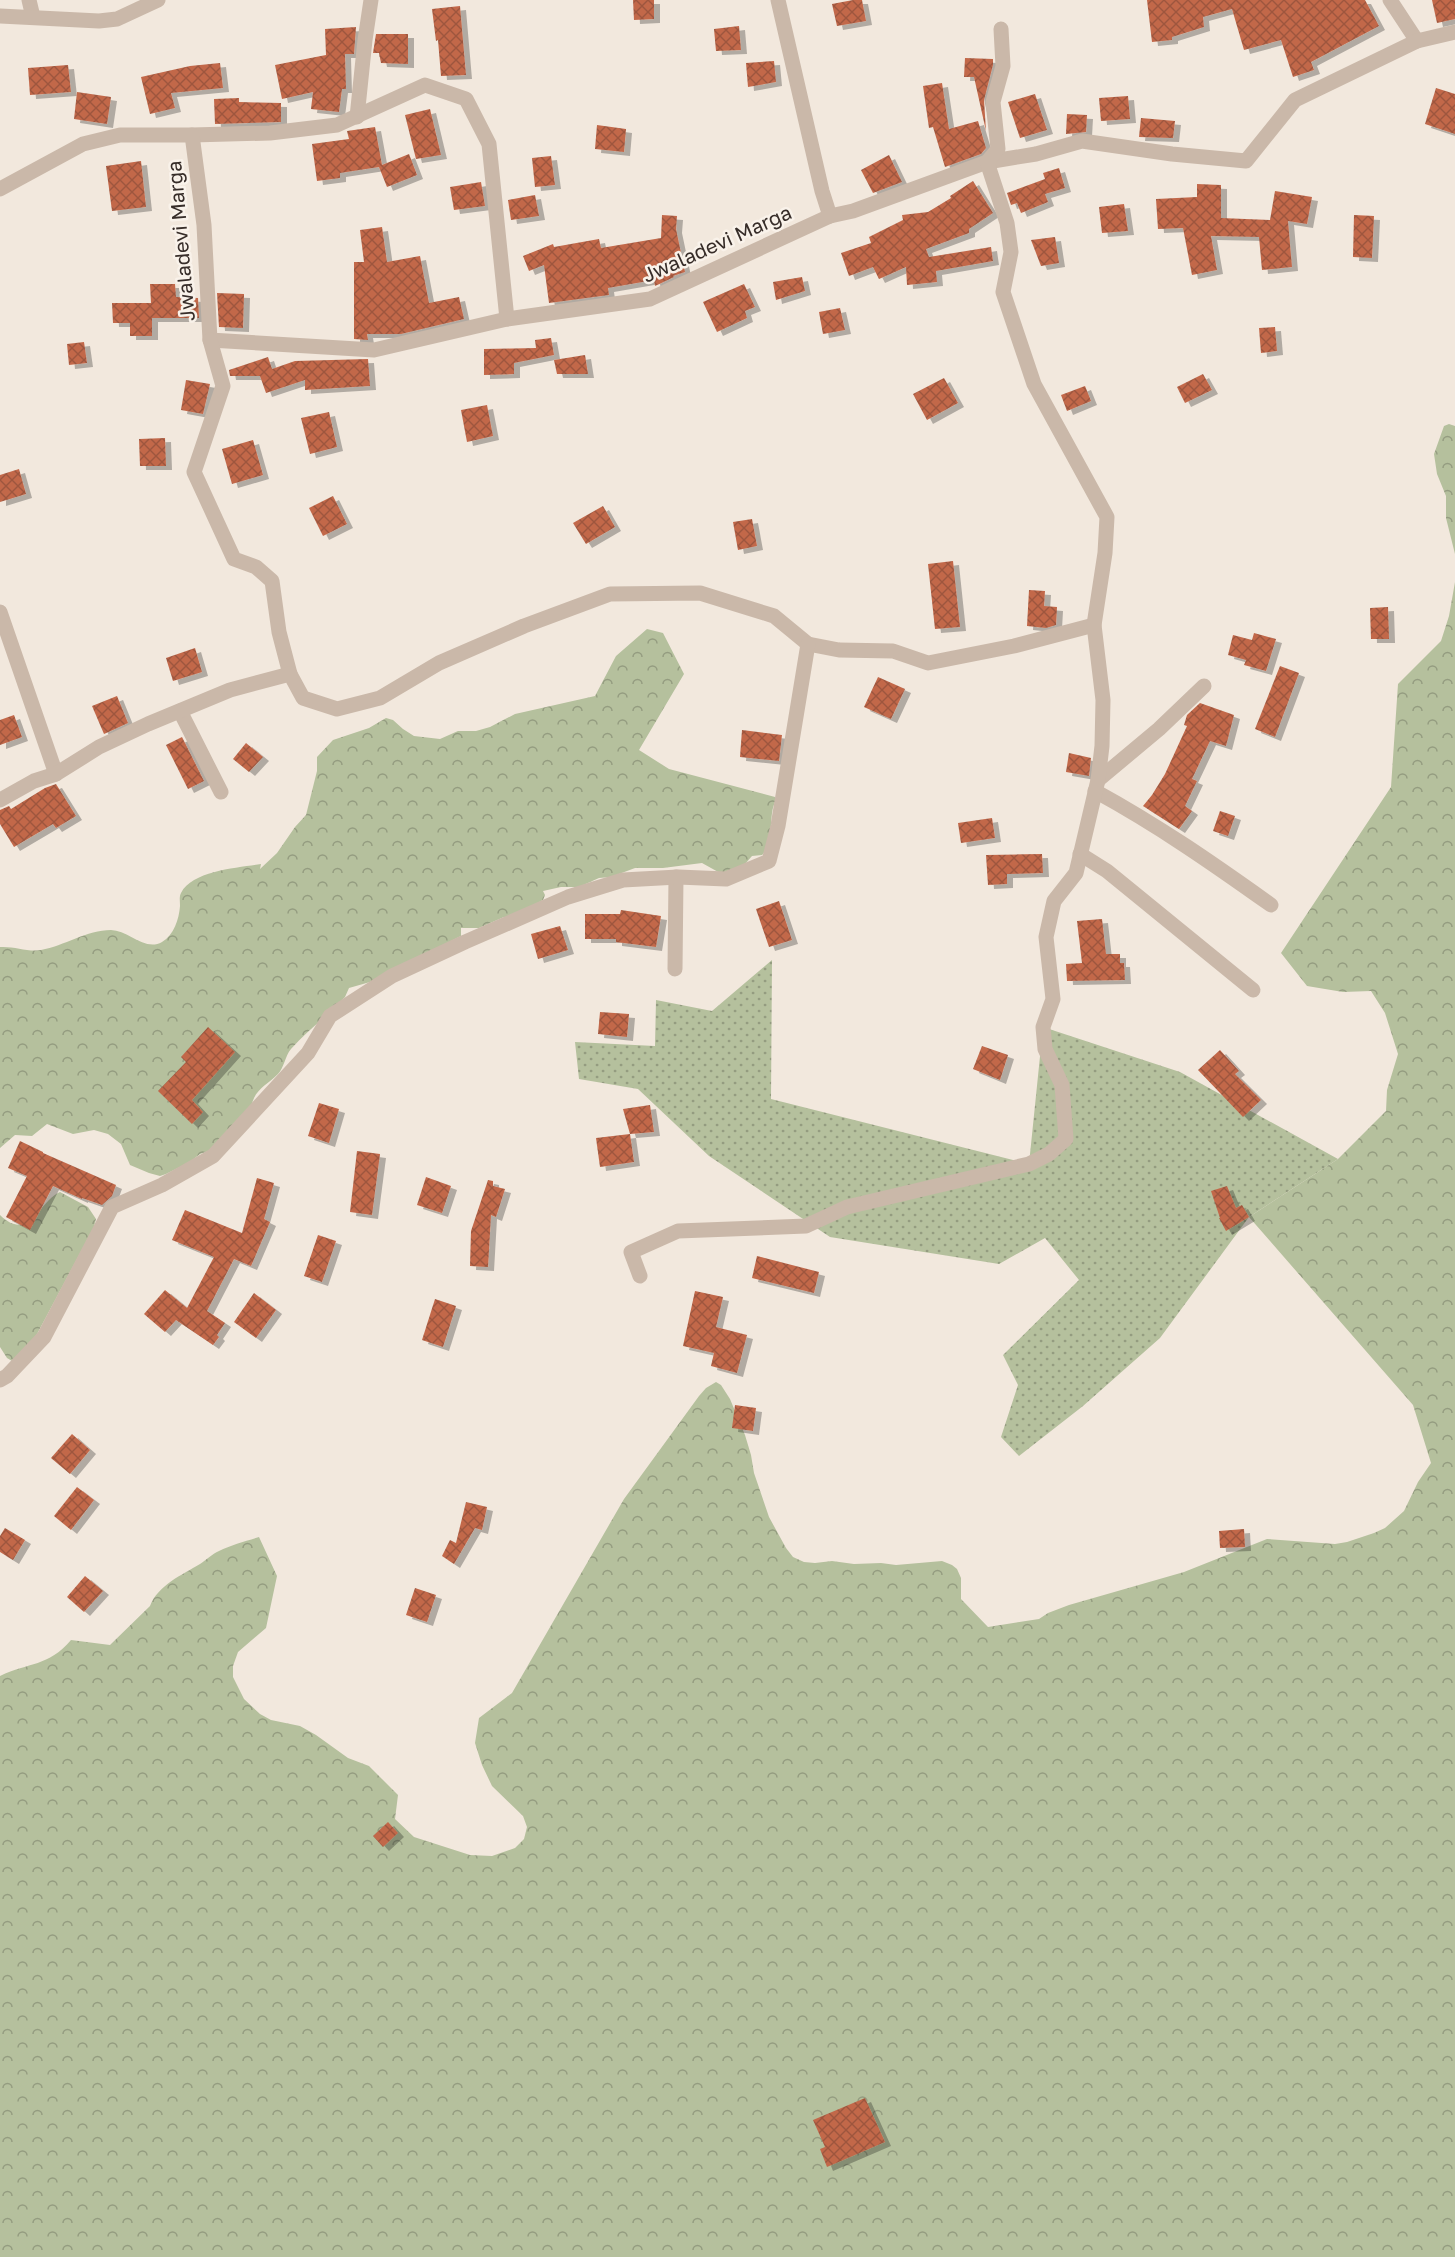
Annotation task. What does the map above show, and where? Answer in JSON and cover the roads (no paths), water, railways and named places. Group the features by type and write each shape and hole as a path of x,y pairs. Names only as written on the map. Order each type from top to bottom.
{"street":[{"path":"29,0 33,17"},
{"path":"0,16 99,21 117,19 158,0"},
{"path":"357,117 364,40 371,0"},
{"path":"778,0 822,191 830,216"},
{"path":"1390,0 1417,41"},
{"path":"640,1276 631,1252 678,1231 806,1226 847,1207 1029,1164 1049,1154 1066,1138 1062,1084 1045,1049 1043,1027 1053,999 1046,937 1054,901 1076,873 1097,786 1102,746 1103,699 1094,625 1105,553 1107,517 1034,384 1004,292 1011,252 1007,223 987,162 998,149 993,102 1003,66 1001,29"},
{"name":"Jwaladevi Marga","path":"0,189 83,144 120,135 192,135 204,225 210,340 374,350 507,319 650,299 830,216 853,211 987,162 1036,154 1082,141 1172,154 1246,161 1295,100 1417,41 1455,32"},
{"path":"192,135 270,133 337,125 425,86 466,99 489,144 507,319"},
{"path":"210,340 223,386 194,472 234,559 256,567 272,581 279,632 290,674 303,698 337,709 380,698 439,663 524,626 610,594 700,593 774,616 808,644 839,650 893,651 928,663 1014,646 1094,625"},
{"path":"0,612 56,774"},
{"path":"0,1380 7,1376 44,1337 112,1207 162,1185 213,1156 308,1053 330,1016 392,976 568,897 623,879 676,877 726,879 770,861 778,826 808,644"},
{"path":"0,800 34,781 56,774 99,747 180,711 230,690 290,674"},
{"path":"1097,786 1204,686"},
{"path":"180,711 221,792"},
{"path":"1097,786 1184,843 1271,905"},
{"path":"1080,854 1107,871 1253,990"},
{"path":"675,969 676,877"}]}
